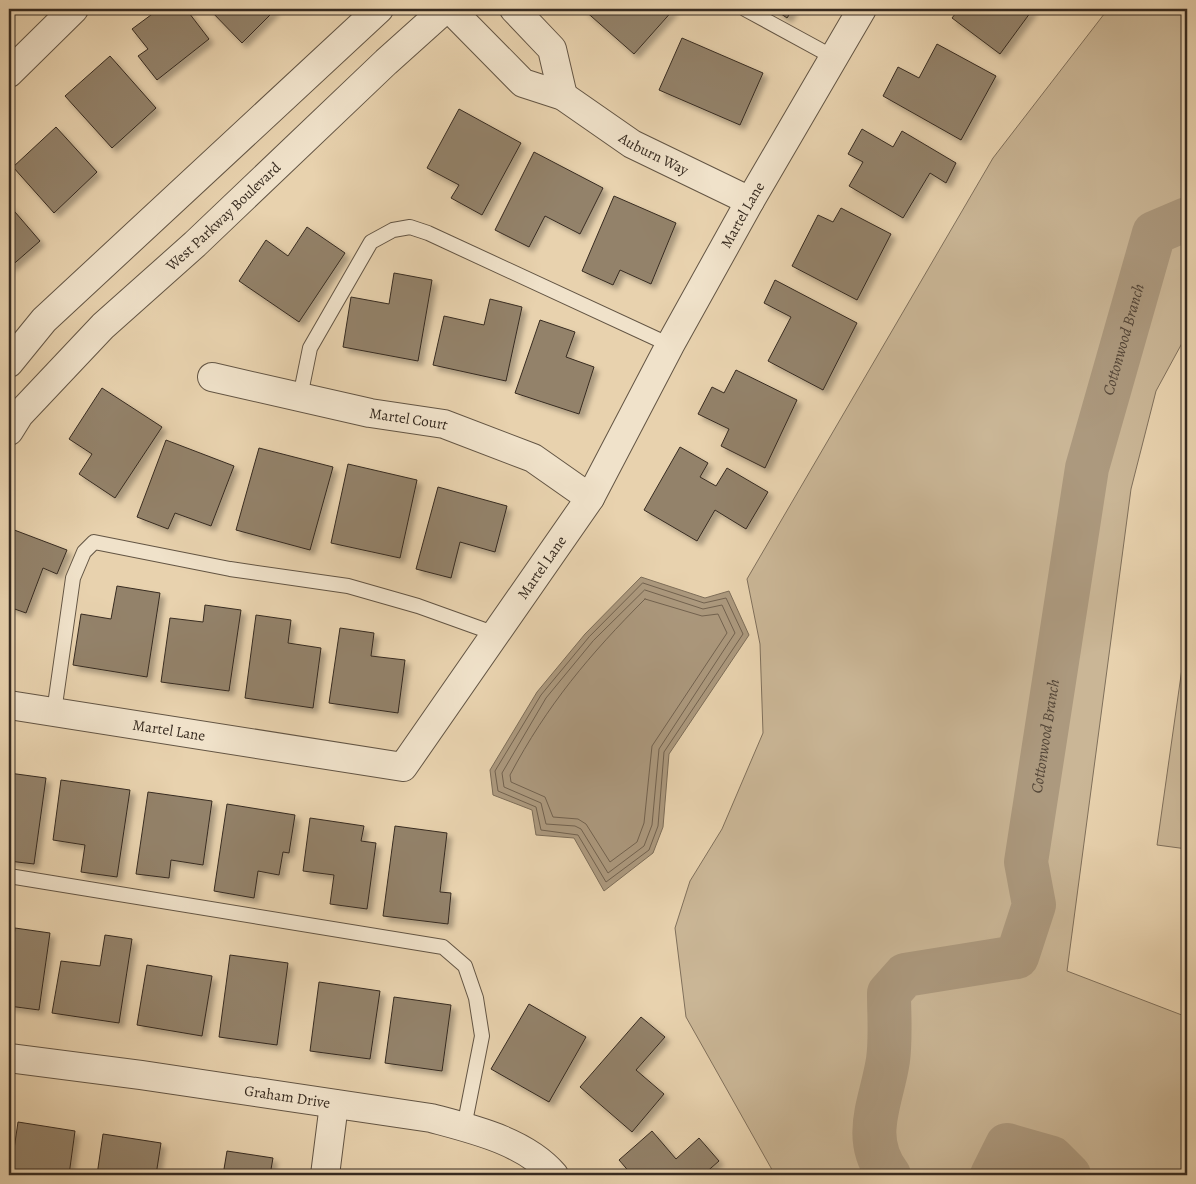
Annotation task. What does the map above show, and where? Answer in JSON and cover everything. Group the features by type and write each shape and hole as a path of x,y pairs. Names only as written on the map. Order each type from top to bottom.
{"street":[{"path":"9,72 74,9"},
{"path":"9,363 44,320 379,9"},
{"name":"West Parkway Boulevard","path":"9,431 19,415 103,326 195,244 386,62 445,9"},
{"name":"Auburn Way","path":"450,9 523,82 563,96 632,144 750,200"},
{"path":"514,9 552,49 563,96"},
{"name":"Martel Lane","path":"9,705 403,767 590,498 670,345 750,200 862,9"},
{"name":"Martel Court","path":"212,377 370,413 444,424 533,458 590,498"},
{"name":"Graham Drive","path":"9,1058 141,1075 431,1118 464,1127 516,1147 554,1175"},
{"path":"326,1175 334,1104"}],"lane":[{"path":"745,9 834,57"},
{"path":"300,397 310,348 371,242 393,230 410,227 428,233 670,345"},
{"path":"54,712 73,578 84,552 94,542 230,569 348,586 418,606 496,634"},
{"path":"9,876 443,947 465,966 476,998 482,1036 464,1127"}],"shaded area":[{"path":"1108,9 1187,9 1187,334 1156,391 1131,489 1067,971 1187,1017 1187,1175 775,1175 686,1017 675,928 690,881 722,829 763,733 760,644 747,579 993,158"},
{"path":"1187,633 1187,849 1157,845"}],"water":[{"path":"641,577 705,598 729,591 749,635 669,754 663,827 653,853 604,891 574,838 536,835 532,810 493,795 490,770 537,692 585,634"}],"building":[{"path":"159,9 186,9 209,39 157,80 138,56 148,49 132,29"},
{"path":"209,9 276,9 242,43"},
{"path":"583,9 674,9 634,54"},
{"path":"774,9 793,9 787,18"},
{"path":"959,9 1033,9 1000,54 952,18"},
{"path":"682,38 763,73 740,125 659,90"},
{"path":"937,44 996,76 961,140 883,96 898,67 919,78"},
{"path":"110,56 156,108 112,148 65,96"},
{"path":"459,109 521,143 482,215 451,198 459,185 427,168"},
{"path":"56,127 97,172 54,213 13,167"},
{"path":"862,129 893,147 902,131 956,163 946,183 930,173 903,218 849,186 863,162 848,154"},
{"path":"534,152 603,188 580,234 545,216 529,247 495,230"},
{"path":"614,196 676,223 651,284 620,270 613,285 582,271"},
{"path":"9,205 40,241 9,268"},
{"path":"841,208 891,234 857,300 792,266 818,215 833,222"},
{"path":"307,227 345,253 299,322 239,281 266,240 288,256"},
{"path":"394,273 432,280 418,361 343,347 351,297 389,304"},
{"path":"775,280 857,323 823,390 768,361 791,317 764,303"},
{"path":"490,299 522,307 506,381 433,365 444,316 484,325"},
{"path":"540,320 575,332 566,357 594,367 579,414 515,393"},
{"path":"736,370 797,400 765,468 721,446 729,429 698,414 712,387 724,393"},
{"path":"102,388 162,427 115,498 79,474 92,454 69,439"},
{"path":"166,440 234,466 211,526 175,513 168,529 137,517"},
{"path":"680,447 708,463 700,477 716,486 727,468 768,492 746,529 715,510 697,541 644,510"},
{"path":"259,448 333,467 310,550 236,530"},
{"path":"348,464 417,480 400,558 331,543"},
{"path":"438,487 507,506 495,552 460,542 451,578 416,569"},
{"path":"9,528 67,550 57,574 43,568 26,613 9,607"},
{"path":"117,586 160,593 147,677 73,665 81,614 111,619"},
{"path":"205,605 241,610 229,691 161,682 170,618 203,622"},
{"path":"256,615 291,620 288,643 321,648 313,708 245,698"},
{"path":"340,628 374,633 371,656 405,660 398,713 329,703"},
{"path":"9,773 46,778 34,864 9,861"},
{"path":"61,780 130,790 117,877 81,872 85,845 53,840"},
{"path":"148,792 212,801 203,865 171,860 169,878 136,874"},
{"path":"227,804 295,815 289,853 283,852 279,875 258,871 254,898 214,891"},
{"path":"310,818 364,826 361,841 376,843 367,909 330,904 334,875 303,871"},
{"path":"395,826 447,833 440,892 451,893 448,924 383,916"},
{"path":"15,928 50,933 39,1010 9,1006 9,944 13,945"},
{"path":"105,935 132,939 119,1023 52,1013 61,961 100,966"},
{"path":"230,955 288,963 277,1045 219,1037"},
{"path":"147,965 212,976 202,1036 137,1025"},
{"path":"319,982 380,991 370,1059 310,1051"},
{"path":"394,997 451,1005 442,1071 385,1063"},
{"path":"529,1004 586,1037 549,1102 491,1069"},
{"path":"641,1017 665,1037 636,1070 664,1094 632,1132 580,1087"},
{"path":"18,1122 75,1131 69,1175 42,1175 11,1170"},
{"path":"652,1131 676,1159 699,1138 719,1161 703,1175 632,1175 619,1160"},
{"path":"103,1134 161,1143 156,1175 97,1175"},
{"path":"227,1151 273,1158 270,1175 223,1175"}],"waterway":[{"name":"Cottonwood Branch","path":"889,1175 880,1161 874,1133 875,1119 889,1052 889,993 905,975 1017,957 1034,905 1026,862 1087,468 1154,233 1187,219"},
{"name":"Cottonwood Branch","path":"992,1175 1007,1145 1052,1158 1069,1175"}]}
